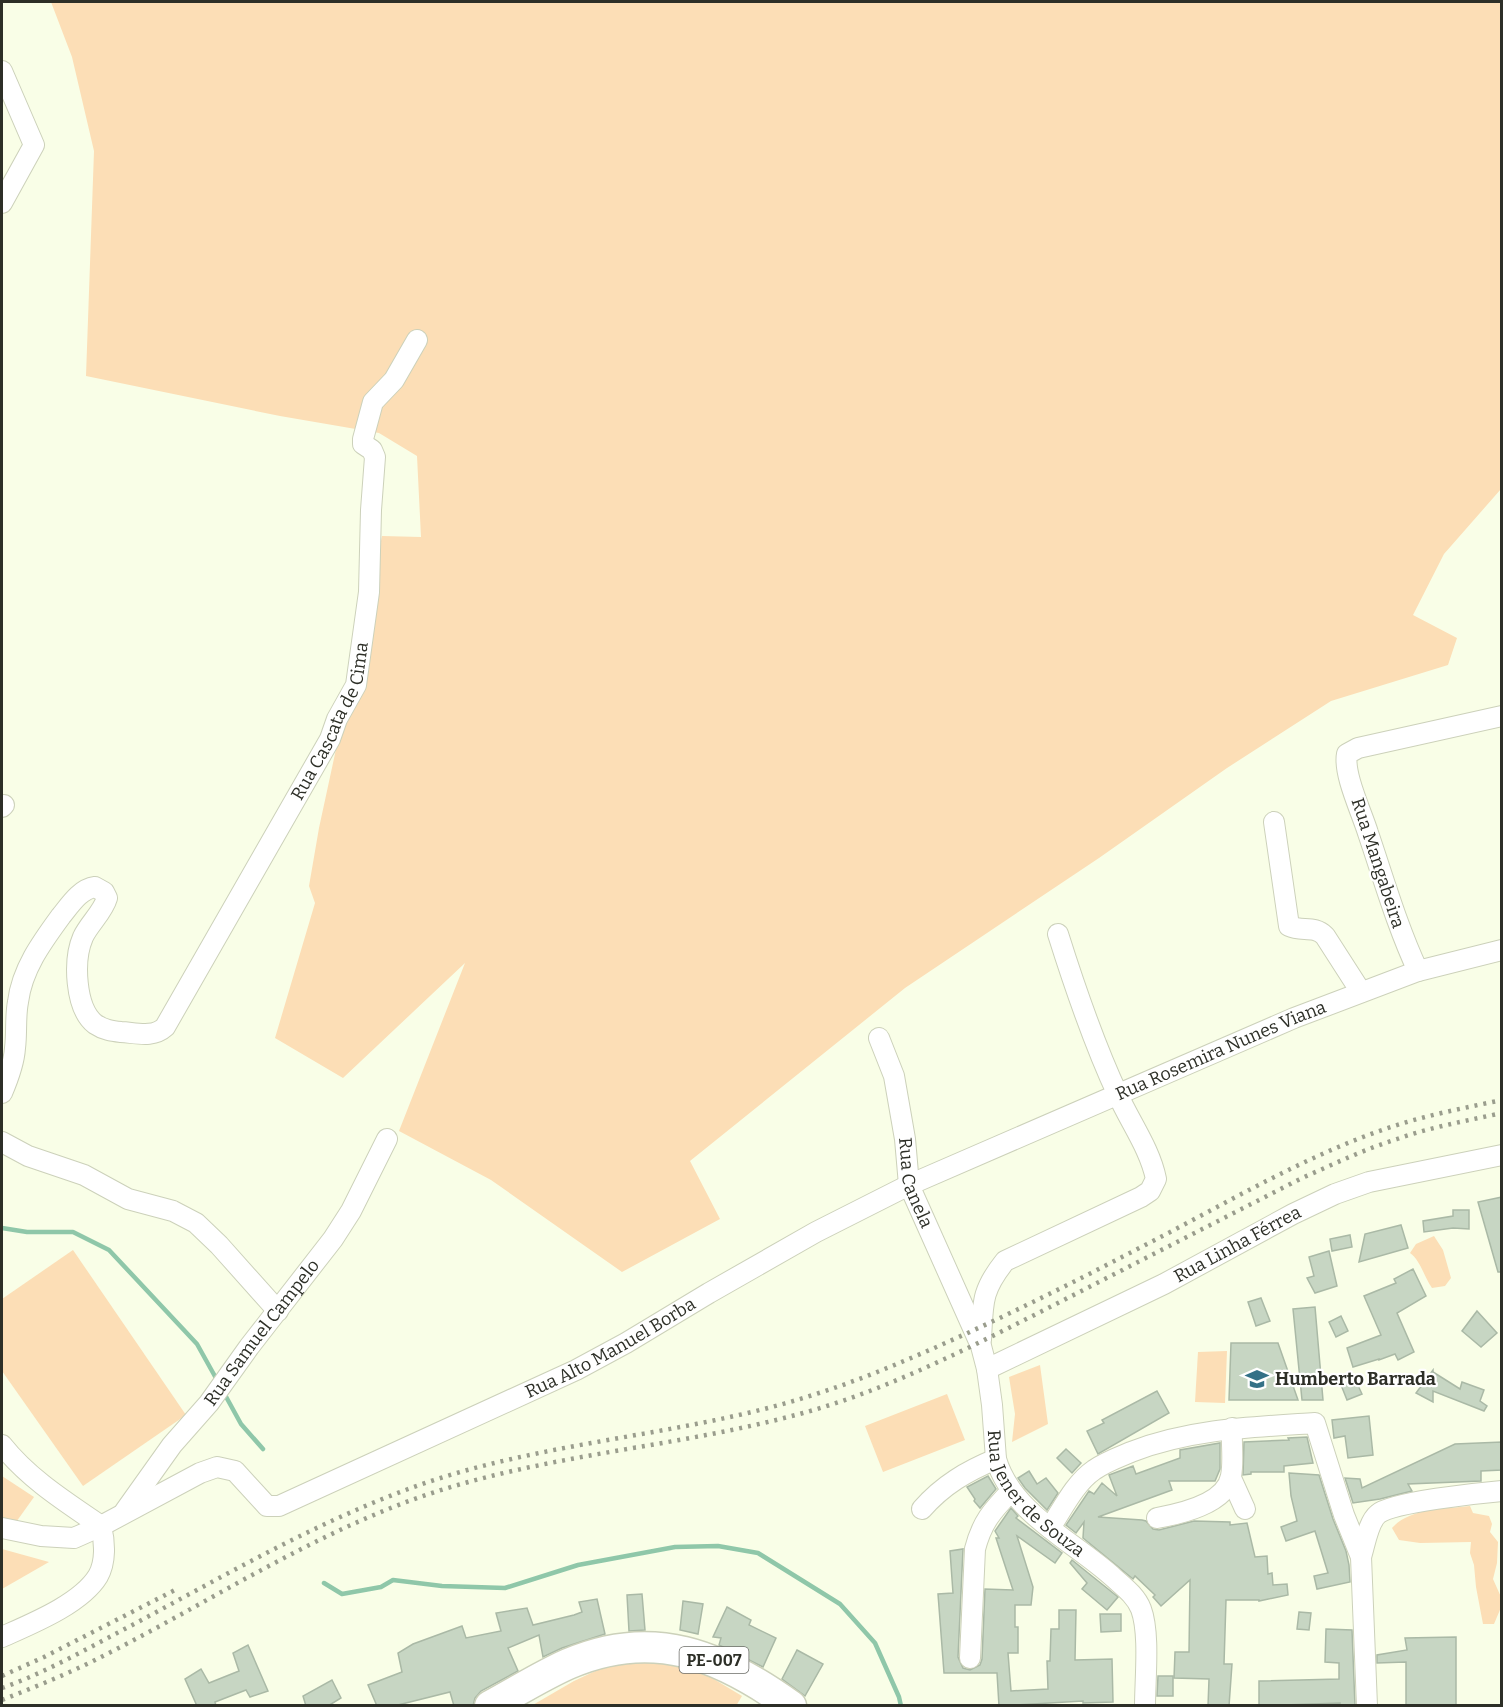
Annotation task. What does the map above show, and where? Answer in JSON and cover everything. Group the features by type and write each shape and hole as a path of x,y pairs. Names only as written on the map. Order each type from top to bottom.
{"main road":[{"name":"PE-007","path":"490,1706 551,1673 594,1654 626,1647 651,1646 692,1652 718,1662 775,1694 791,1706"}],"street":[{"path":"2,75 34,145 2,203"},
{"name":"Rua Cascata de Cima","path":"2,1093 15,1050 18,1000 25,972 63,914 77,897 86,889 95,887 104,892 106,898 83,939 79,951 77,978 86,1013 95,1024 107,1031 156,1034 165,1027 330,739 337,719 356,685 369,592 375,458 372,450 363,444 363,439 373,402 394,380 417,340"},
{"name":"Rua Mangabeira","path":"1418,971 1385,887 1350,776 1347,754 1358,748 1502,716"},
{"path":"1274,822 1289,926 1314,928 1320,931 1361,992"},
{"path":"981,1346 983,1303 990,1280 1005,1261 1141,1197 1150,1191 1156,1179 1151,1163 1117,1094 1072,978 1058,934"},
{"name":"Rua Rosemira Nunes Viana","path":"946,1168 1361,992 1418,971 1502,950"},
{"name":"Rua Canela","path":"879,1038 894,1076 905,1139 909,1185 970,1322"},
{"name":"Rua Samuel Campelo","path":"122,1515 172,1445 209,1403 333,1239 351,1211 387,1139"},
{"path":"2,1142 28,1156 84,1175 128,1199 173,1211 196,1223 219,1245 278,1311"},
{"name":"Rua Linha Férrea","path":"987,1369 1164,1284 1293,1214 1335,1194 1369,1182 1502,1155"},
{"name":"Rua Alto Manuel Borba","path":"122,1515 200,1473 217,1467 235,1471 267,1506 279,1506 576,1370 816,1232 946,1168"},
{"name":"Rua Jener de Souza","path":"970,1322 981,1346 987,1369 996,1460 1000,1473 1011,1491 1050,1528 1104,1569 1136,1600 1143,1617 1145,1639 1145,1706"},
{"path":"1050,1528 1076,1488 1093,1470 1108,1461 1185,1435 1232,1428 1315,1422 1344,1515 1361,1557 1367,1706"},
{"path":"1232,1428 1231,1478 1245,1509"},
{"path":"2,1445 16,1464 34,1479 101,1526 104,1542 103,1562 92,1584 76,1598 46,1616 2,1637"},
{"path":"922,1509 934,1496 958,1478 996,1460"},
{"path":"1157,1518 1197,1508 1222,1491 1231,1478"},
{"path":"970,1659 975,1549 988,1515 1011,1491"},
{"path":"1361,1557 1373,1520 1382,1511 1428,1501 1502,1491"},
{"path":"2,1528 64,1538 83,1535 122,1515"}],"shaded area":[{"path":"51,2 1501,2 1501,489 1444,554 1413,615 1457,638 1448,665 1331,701 1227,768 1099,858 905,988 690,1161 720,1219 622,1272 491,1180 399,1131 465,963 343,1078 275,1038 315,903 309,886 319,828 382,536 421,537 417,456 379,433 280,416 86,376 94,151 72,57"},
{"path":"1434,1236 1443,1250 1451,1278 1445,1286 1432,1288 1417,1260 1410,1253 1416,1244"},
{"path":"73,1250 186,1415 83,1486 2,1371 2,1299"},
{"path":"1227,1351 1225,1403 1195,1402 1198,1352"},
{"path":"1040,1365 1048,1424 1012,1442 1015,1414 1009,1377"},
{"path":"947,1394 965,1440 883,1472 865,1426"},
{"path":"2,1476 34,1497 14,1525 2,1521"},
{"path":"1470,1506 1473,1513 1489,1516 1492,1524 1490,1532 1498,1542 1497,1563 1493,1579 1502,1605 1494,1624 1483,1624 1470,1553 1471,1542 1420,1543 1399,1540 1392,1528 1399,1521 1418,1513"},
{"path":"2,1549 49,1562 2,1589"},
{"path":"639,1659 666,1661 702,1672 742,1696 736,1706 531,1706 604,1667"}],"building":[{"path":"1502,1197 1502,1272 1498,1272 1478,1202"},
{"path":"1453,1210 1469,1210 1469,1229 1453,1228 1424,1232 1423,1221 1453,1216"},
{"path":"1401,1225 1408,1248 1359,1262 1365,1234"},
{"path":"1350,1235 1352,1247 1332,1251 1330,1239"},
{"path":"1329,1251 1337,1286 1315,1293 1307,1278 1314,1276 1309,1257"},
{"path":"1413,1269 1426,1296 1397,1313 1414,1352 1398,1360 1395,1354 1353,1367 1347,1348 1381,1335 1364,1296 1396,1283 1394,1279"},
{"path":"1261,1298 1270,1321 1256,1326 1248,1302"},
{"path":"1315,1307 1323,1400 1302,1400 1293,1309"},
{"path":"1477,1311 1497,1333 1481,1347 1462,1331"},
{"path":"1341,1316 1348,1331 1336,1337 1329,1322"},
{"path":"1231,1343 1278,1343 1298,1400 1229,1400"},
{"path":"1433,1370 1460,1389 1462,1382 1484,1390 1480,1401 1487,1406 1484,1411 1433,1391 1433,1402 1416,1393"},
{"path":"1355,1379 1362,1394 1347,1400 1341,1385"},
{"path":"1157,1391 1169,1413 1098,1454 1087,1431 1104,1423 1102,1420"},
{"path":"1369,1416 1373,1455 1348,1458 1345,1436 1334,1438 1332,1420"},
{"path":"1307,1437 1313,1463 1284,1466 1284,1472 1251,1472 1251,1474 1243,1475 1244,1442"},
{"path":"1502,1442 1502,1470 1481,1471 1481,1481 1408,1484 1412,1491 1353,1503 1345,1478 1360,1479 1362,1488 1455,1444"},
{"path":"1220,1443 1220,1469 1215,1481 1169,1481 1172,1490 1098,1517 1142,1520 1153,1529 1159,1530 1194,1521 1230,1522 1230,1525 1247,1523 1255,1557 1267,1556 1268,1574 1272,1573 1273,1585 1287,1584 1288,1595 1259,1601 1226,1600 1224,1664 1232,1664 1229,1706 1208,1706 1209,1679 1174,1678 1175,1652 1189,1652 1190,1580 1161,1606 1153,1597 1155,1595 1135,1576 1133,1579 1083,1538 1084,1522 1076,1533 1066,1525 1089,1491 1094,1494 1102,1483 1117,1496 1109,1475 1133,1466 1136,1474 1180,1458 1180,1450"},
{"path":"1066,1449 1081,1463 1072,1473 1057,1458"},
{"path":"1029,1471 1037,1484 1046,1478 1058,1493 1047,1510 1018,1478"},
{"path":"1289,1473 1319,1475 1346,1551 1350,1582 1317,1589 1314,1576 1328,1573 1315,1531 1286,1541 1281,1527 1297,1521 1291,1496"},
{"path":"988,1476 996,1489 980,1508 967,1487"},
{"path":"1011,1508 1018,1516 1016,1518 1062,1553 1055,1563 1017,1536 1033,1587 1031,1605 1015,1605 1018,1653 1008,1653 1011,1691 1048,1689 1047,1661 1050,1661 1051,1629 1059,1629 1059,1610 1076,1610 1075,1660 1112,1659 1113,1702 1083,1703 1083,1701 999,1706 997,1673 944,1673 938,1594 953,1593 950,1551 963,1549 958,1657 963,1668 970,1670 980,1665 982,1659 985,1589 1013,1590 995,1531"},
{"path":"1072,1560 1118,1597 1107,1610 1082,1589 1087,1583 1070,1563"},
{"path":"642,1594 645,1630 629,1631 627,1595"},
{"path":"597,1599 605,1634 562,1648 543,1657 539,1635 508,1648 518,1671 481,1691 475,1698 473,1706 454,1706 450,1692 394,1706 377,1706 368,1685 402,1672 398,1653 413,1644 462,1626 466,1638 501,1631 496,1613 527,1608 533,1625 582,1612 579,1602"},
{"path":"683,1601 703,1604 698,1634 680,1630"},
{"path":"727,1607 751,1620 749,1625 776,1638 763,1667 719,1645 721,1638 713,1637"},
{"path":"1299,1612 1311,1613 1309,1630 1297,1629"},
{"path":"1100,1614 1121,1614 1121,1631 1101,1632"},
{"path":"1326,1629 1352,1630 1355,1706 1340,1706 1340,1703 1259,1706 1259,1681 1339,1679 1339,1663 1325,1662"},
{"path":"1456,1637 1456,1706 1406,1706 1406,1662 1377,1663 1377,1655 1407,1650 1405,1638"},
{"path":"248,1645 268,1691 250,1697 246,1690 215,1702 216,1706 197,1706 185,1679 201,1669 209,1683 239,1671 233,1653"},
{"path":"797,1650 823,1664 805,1696 782,1679"},
{"path":"1158,1676 1173,1676 1173,1696 1157,1696"},
{"path":"332,1680 341,1698 328,1706 306,1706 303,1696"}],"waterway":[{"path":"2,1228 27,1232 73,1232 109,1250 197,1344 217,1380"},
{"path":"224,1393 241,1424 263,1449"},
{"path":"324,1583 342,1594 381,1587 393,1580 442,1586 505,1588 578,1565 675,1547 718,1546 758,1553 840,1604 875,1643 901,1706"}],"railway":[{"path":"2,1688 76,1655 294,1539 403,1491 493,1463 722,1419 784,1404 846,1384 925,1352 1022,1308 1267,1180 1328,1151 1405,1123 1502,1100"},
{"path":"2,1700 93,1661 288,1556 409,1501 506,1472 754,1425 803,1413 867,1392 964,1350 1302,1178 1385,1143 1449,1124 1502,1113"},
{"path":"2,1676 175,1590"}],"place":[{"name":"Humberto Barrada","path":"1257,1379"}]}
